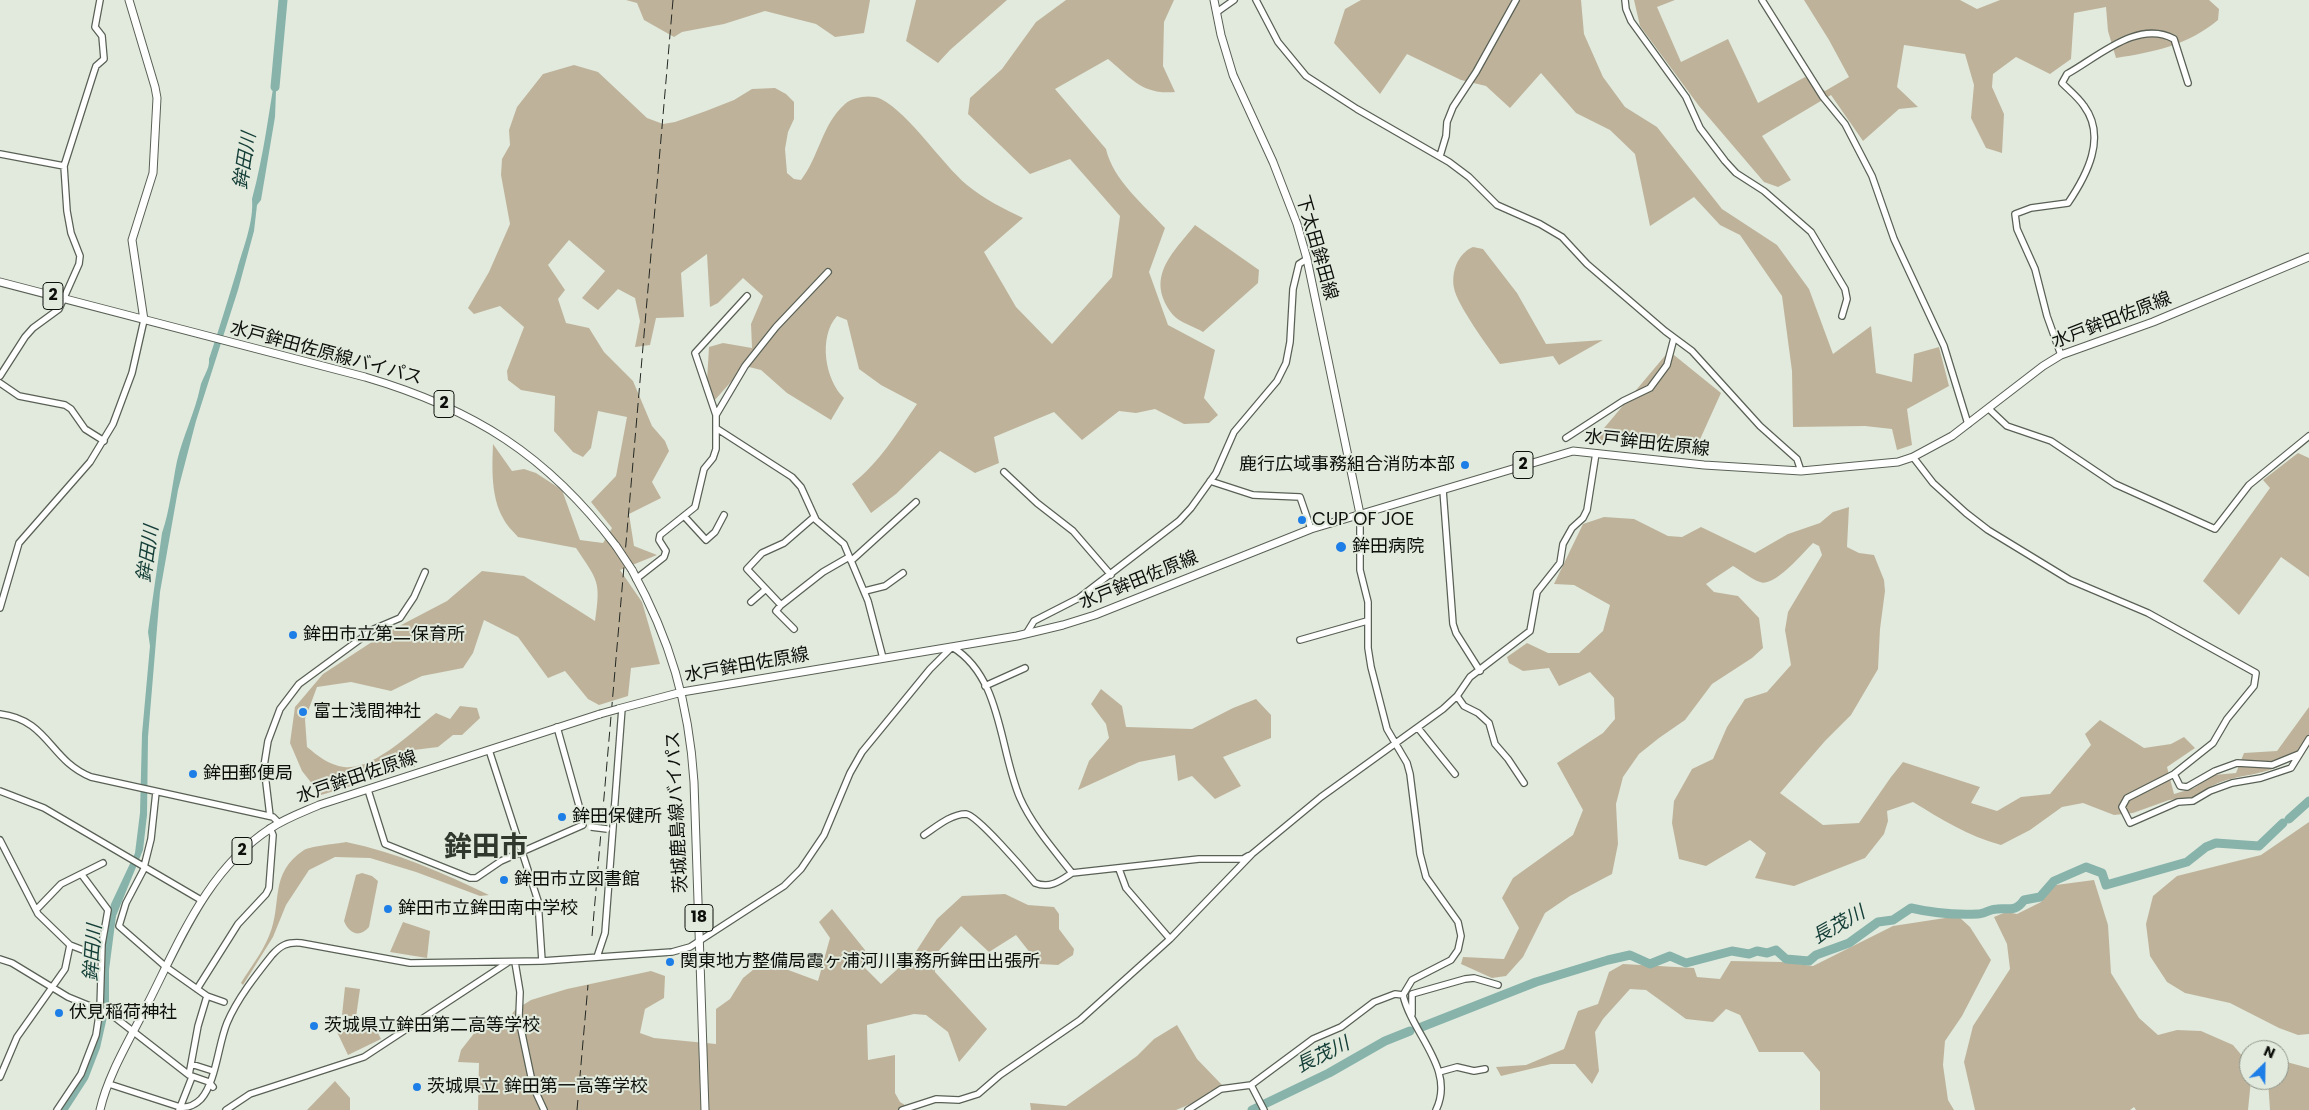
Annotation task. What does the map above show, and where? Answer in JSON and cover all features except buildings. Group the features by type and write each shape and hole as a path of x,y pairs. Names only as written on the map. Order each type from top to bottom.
{"main road":[{"path":"129,0 157,98 153,173 132,240 144,320"},
{"name":"下太田鉾田線","path":"1214,0 1233,75 1274,162 1297,224 1307,259 1360,514"},
{"name":"水戸鉾田佐原線","path":"100,1110 109,1084 134,1032 201,900 229,863 270,828 320,805 557,727 682,692 1026,634 1096,615 1310,529 1573,451 1704,465 1801,471 1883,465 1914,457 1952,436 2043,366 2061,355 2153,322 2309,257"},
{"name":"水戸鉾田佐原線バイパス","path":"0,282 407,389 475,419 518,448 566,488 616,546 632,570 649,602 668,647 682,692"},
{"name":"茨城鹿島線バイパス","path":"682,692 693,758 705,1110"}],"street":[{"path":"0,376 24,337 59,309 79,264 80,256 71,233 66,211 64,166 94,72 104,59 102,36 96,27 100,0"},
{"path":"1216,12 1234,0"},
{"path":"1256,0 1278,42 1306,76 1357,109 1440,156 1464,173 1497,205 1540,224 1562,237 1587,264 1692,352 1760,426 1797,460 1801,471"},
{"path":"1440,156 1446,136 1447,122 1453,107 1476,72 1516,0"},
{"path":"1625,0 1626,10 1631,21 1686,96 1700,128 1725,162 1736,173 1764,191 1812,232 1844,289 1847,299 1842,316"},
{"path":"1762,0 1823,97 1845,124 1872,176 1894,239 1944,346 1968,424"},
{"path":"2061,355 2046,316 2035,269 2017,230 2015,214 2030,208 2068,203 2084,178 2095,144 2093,123 2084,106 2062,83 2067,74 2131,36 2150,32 2174,39 2188,83"},
{"path":"0,154 64,166"},
{"path":"1026,634 1034,621 1067,606 1111,575 1191,508 1221,464 1234,432 1277,381 1286,363 1290,342 1293,289 1299,264 1307,259"},
{"path":"716,416 745,366 776,326 828,272"},
{"path":"636,579 664,557 666,551 659,540 660,536 695,507 704,470 713,458 716,449 716,416 695,353 747,296"},
{"path":"0,608 19,544 90,462 104,441 122,404 132,373 144,320"},
{"path":"1566,438 1623,401 1650,388 1667,365 1674,338"},
{"path":"0,383 19,396 65,405 85,430 104,441"},
{"path":"1989,408 2007,426 2051,442 2115,484 2215,529 2249,485 2309,436"},
{"path":"716,428 792,478 801,487 814,517 844,544 865,591 883,658"},
{"path":"902,1110 936,1099 959,1100 978,1094 1000,1075 1019,1064 1096,1007 1170,939 1252,854 1375,757 1418,728 1457,696 1470,677 1530,632 1538,592 1560,563 1563,544 1572,528 1583,518 1587,510 1596,453"},
{"path":"1914,457 1934,482 1966,514 1988,530 2070,580 2148,613 2256,673 2254,686 2227,719 2213,743 2174,774 2127,798 2122,807 2130,823 2178,802 2193,801 2210,791 2291,768 2309,739"},
{"path":"1004,472 1037,503 1072,531 1111,575"},
{"path":"1210,481 1253,495 1300,497 1310,529"},
{"path":"1443,490 1453,624 1456,634 1480,671"},
{"path":"794,629 776,611 781,605 823,572 850,559 916,502"},
{"path":"1360,514 1362,534 1360,560 1368,602 1366,621 1368,648 1382,716 1387,729 1407,763 1420,854 1426,877 1458,922 1461,931 1458,950 1451,960 1412,980 1404,995 1439,1072 1442,1094 1436,1110"},
{"path":"684,516 706,540 715,532 724,515"},
{"path":"781,605 747,569 762,553 784,543 814,517"},
{"path":"270,816 264,766 268,741 280,709 299,684 374,629 400,618 414,597 425,572"},
{"path":"865,591 886,586 903,573"},
{"path":"751,602 766,589"},
{"path":"1300,640 1366,621"},
{"path":"109,1084 180,1109 192,1106 201,1099 211,1085 213,1071 232,1012 263,966 283,944 301,943 410,963 507,963 681,950 700,942 784,886 801,869 824,835 850,773 862,752 924,677 952,647 961,652 972,664 985,686 994,708 1020,797 1051,846 1072,873"},
{"path":"985,686 1025,668"},
{"path":"1457,696 1464,706 1474,710 1490,723 1495,744 1508,758 1524,783"},
{"path":"596,957 604,933 620,708"},
{"path":"0,714 13,716 31,723 66,762 80,773 136,788 270,816 279,823"},
{"path":"557,727 583,825"},
{"path":"1418,728 1455,774"},
{"path":"489,750 539,906 542,961"},
{"path":"2174,774 2180,786 2187,787 2215,771 2237,762 2272,764 2299,754"},
{"path":"368,790 385,844 470,878 476,878 502,861 583,825 610,829"},
{"path":"0,791 44,808 201,900"},
{"path":"118,923 143,866 151,839 155,792"},
{"path":"924,835 945,821 961,815 970,815 981,824 1035,883 1043,886 1054,884 1072,873 1199,859 1243,858 1252,854"},
{"path":"197,989 238,924 266,894 269,888 273,846 273,832 270,828"},
{"path":"0,840 36,910 70,945 101,957"},
{"path":"36,910 61,884 103,863"},
{"path":"1119,868 1126,888 1170,939"},
{"path":"57,1110 81,1074 96,1035 100,1010 101,957 108,910 82,875"},
{"path":"106,920 118,923 122,929 166,967 207,996 224,1002"},
{"path":"0,1077 17,1037 68,963 70,945"},
{"path":"0,959 12,962 51,988 83,1004 112,1015 191,1076 211,1085"},
{"path":"515,962 520,992 521,1029 532,1086 544,1110"},
{"path":"226,1110 250,1094 364,1058 507,963"},
{"path":"1412,1016 1412,994 1474,978 1498,985"},
{"path":"1188,1110 1221,1089 1251,1085 1313,1039 1341,1027 1374,1002 1396,994 1404,995"},
{"path":"180,1109 191,1076 191,1064 198,1026 207,996"},
{"path":"0,1059 8,1060"},
{"path":"191,1064 213,1071"},
{"path":"1439,1072 1457,1067 1474,1071 1485,1069"},
{"path":"1251,1085 1262,1106"}],"shaded area":[{"path":"626,0 870,0 864,33 835,37 816,24 765,11 724,24 682,32 674,37 644,20 637,3"},
{"path":"916,0 1007,0 950,50 938,63 906,41"},
{"path":"1066,0 1174,0 1164,22 1163,66 1175,92 1154,91 1145,88 1131,79 1108,59 1055,89 1106,149 1122,182 1165,228 1149,272 1168,325 1215,350 1204,398 1218,415 1209,423 1184,424 1155,409 1136,413 1119,411 1082,440 1054,412 994,437 999,463 975,473 940,451 896,494 871,513 852,484 880,457 917,404 881,385 859,369 847,320 837,316 827,335 826,358 828,370 837,390 844,398 831,420 787,393 761,370 745,366 714,401 707,381 709,347 723,343 752,348 751,324 763,296 743,278 718,303 710,307 707,254 681,273 684,317 656,318 650,345 635,347 640,321 635,298 618,289 598,310 582,298 605,271 569,240 548,265 565,290 558,299 566,323 589,328 604,352 633,381 652,426 665,441 669,451 652,482 661,498 629,514 634,546 657,555 620,570 642,602 660,664 631,668 628,696 599,705 588,699 565,671 548,678 518,637 484,620 473,653 463,668 422,676 391,691 351,682 317,687 305,719 307,747 329,762 344,767 355,767 368,763 380,756 405,739 436,713 450,719 460,706 477,708 480,718 462,735 453,735 438,747 414,750 415,767 393,759 372,767 358,784 321,795 302,771 290,743 295,707 323,674 384,634 447,601 482,571 524,576 595,621 598,597 596,582 576,548 518,537 504,521 494,492 493,444 512,471 524,469 536,473 562,490 580,540 603,543 612,528 591,502 616,476 627,417 598,411 591,448 583,457 573,452 554,431 555,396 521,390 508,380 507,371 524,327 500,306 474,314 468,308 489,272 510,224 501,175 502,159 510,145 509,130 517,107 543,74 574,65 598,72 647,118 663,124 675,122 734,100 752,89 775,88 786,94 794,102 794,119 788,132 785,149 787,173 794,179 801,180 837,112 845,104 862,97 877,97 881,99 892,106 914,127 967,185 987,199 1023,218 984,252 1016,307 1052,344 1112,277 1120,216 1070,159 1030,174 968,114 970,98 1002,69 1036,22"},
{"path":"1361,0 1581,0 1584,34 1603,77 1625,107 1657,127 1722,209 1777,245 1809,289 1833,354 1871,326 1876,373 1912,382 1914,354 1939,347 1949,386 1907,409 1912,445 1897,450 1892,429 1865,426 1793,427 1792,371 1782,296 1740,235 1720,225 1694,197 1650,226 1635,154 1610,130 1576,113 1541,73 1510,108 1486,86 1461,80 1407,54 1380,94 1334,43 1345,9"},
{"path":"1634,0 1675,0 1657,7 1681,62 1728,39 1758,103 1805,77 1825,91 1849,77 1804,0 1960,0 1977,9 2000,0 2209,0 2219,9 2218,20 2195,36 2157,50 2116,58 2108,31 2106,7 2074,13 2071,59 2050,74 2016,57 1993,74 1992,87 2004,114 2002,153 1986,148 1971,118 1974,85 1965,54 1904,45 1897,87 1918,107 1899,109 1863,141 1831,95 1762,136 1791,180 1778,187 1764,182 1699,106 1640,26"},
{"path":"1195,225 1259,270 1258,283 1203,332 1173,315 1165,302 1161,289 1161,278 1170,256"},
{"path":"1473,247 1483,249 1517,293 1546,344 1603,340 1559,365 1553,356 1500,364 1467,315 1454,288 1453,282 1457,264 1463,254"},
{"path":"1669,351 1721,393 1697,446 1594,440"},
{"path":"2298,453 2309,458 2309,577 2281,557 2239,615 2203,581 2270,488 2263,480"},
{"path":"1849,507 1847,547 1859,553 1874,555 1884,580 1885,591 1880,629 1878,669 1851,715 1825,741 1780,793 1823,825 1859,823 1903,762 1980,787 1971,803 1997,811 2021,797 2050,794 2091,745 2085,734 2100,720 2144,748 2171,744 2184,737 2195,748 2167,767 2174,794 2194,788 2214,775 2236,773 2244,753 2277,751 2309,707 2309,734 2291,759 2279,766 2223,781 2209,788 2198,797 2169,800 2133,813 2114,815 2083,803 2062,807 2030,830 2001,845 1966,832 1913,802 1887,811 1888,821 1884,834 1865,858 1794,886 1755,878 1766,853 1750,840 1706,866 1679,859 1672,823 1674,801 1692,769 1713,759 1727,727 1745,699 1767,692 1791,665 1785,630 1788,612 1822,555 1819,546 1813,543 1773,580 1760,582 1733,566 1706,584 1714,592 1738,596 1759,618 1763,648 1752,658 1712,684 1685,720 1639,754 1623,777 1616,804 1618,844 1612,874 1570,896 1545,913 1523,957 1506,976 1492,978 1461,964 1463,957 1504,959 1519,928 1502,898 1513,878 1573,835 1583,810 1557,763 1603,733 1615,719 1614,698 1590,672 1559,686 1549,668 1523,671 1509,663 1507,657 1527,643 1548,653 1579,653 1603,631 1610,605 1574,585 1554,584 1583,524 1604,517 1634,519 1668,536 1682,537 1701,527 1755,553 1788,534 1820,523 1833,512"},
{"path":"1101,689 1122,706 1126,727 1192,729 1233,708 1256,699 1271,715 1271,738 1223,757 1241,786 1215,799 1192,776 1178,781 1175,755 1139,762 1078,790 1089,761 1109,738 1106,724 1091,704"},
{"path":"2309,822 2309,1034 2298,1035 2279,1028 2230,1003 2185,993 2167,982 2150,956 2146,924 2153,896 2177,876 2261,855"},
{"path":"346,842 383,851 419,864 489,895 480,896 416,872 370,858 335,857 309,870 286,905 273,937 243,985 241,983 269,936 273,924 278,890 285,869 304,850"},
{"path":"362,873 372,876 378,881 369,927 362,933 355,933 349,929 344,921 356,875"},
{"path":"2094,880 2108,925 2111,973 2139,1018 2158,1035 2177,1030 2201,1031 2233,1045 2239,1052 2239,1090 2250,1090 2248,1110 2136,1110 2134,1107 2130,1110 1975,1110 1964,1062 1973,1026 2010,969 2007,944 1994,917 2006,912 2017,914 2041,902 2056,885"},
{"path":"1005,894 1028,905 1054,907 1059,914 1059,929 1074,949 1073,955 1058,965 1039,964 1016,935 989,952 961,926 934,956 935,972 987,1029 959,1062 948,1032 926,1015 914,1014 867,1025 868,1060 895,1055 895,1093 900,1102 913,1110 478,1110 479,1063 458,1062 461,1050 486,1018 503,1026 515,1010 531,1000 567,989 651,971 665,976 664,998 645,1009 640,1033 654,1038 716,1044 716,1009 730,999 743,978 764,961 818,981 830,938 819,922 832,909 865,950 862,965 881,984 915,953 937,919 962,896"},
{"path":"1958,916 1970,927 1991,960 1962,1016 1945,1041 1943,1065 1948,1100 1954,1110 1820,1110 1820,1072 1803,1052 1759,1052 1740,1015 1726,1009 1713,1022 1686,1019 1646,990 1630,989 1603,1019 1595,1032 1599,1071 1592,1084 1575,1064 1551,1064 1501,1076 1496,1067 1526,1065 1564,1049 1578,1011 1598,1004 1609,972 1623,964 1694,968 1697,977 1720,979 1731,961 1782,962 1813,966 1893,926"},
{"path":"403,922 430,931 427,958 390,952"},
{"path":"345,987 360,989 356,1017 342,1015"},
{"path":"370,1017 381,1039 348,1055 337,1032"},
{"path":"1177,1025 1197,1059 1223,1086 1209,1092 1203,1099 1176,1110 1031,1110 1030,1103 1066,1106 1137,1056 1154,1039"},
{"path":"2289,1063 2309,1068 2309,1110 2270,1110 2269,1090 2289,1090"},
{"path":"335,1081 350,1098 350,1110 307,1110"}],"water":[{"path":"277,65 275,117 261,200 257,205 254,231 238,290 196,421 178,490 160,592 148,737 147,815 143,850 116,916 109,970 109,1008 100,1048 88,1079 68,1110 60,1110 79,1083 97,1042 103,941 111,904 135,853 140,813 142,734 150,646 148,632 162,533 177,461 248,235 252,199 263,149"}],"waterway":[{"name":"鉾田川","path":"275,87 283,0"},
{"name":"長茂川","path":"2289,819 2309,801"},
{"name":"長茂川","path":"1419,1028 1536,982 1630,955 1650,964 1670,956 1686,963 1732,951 1749,954 1757,951 1767,953 1776,950 1786,959 1809,961 1816,955 1849,943 1878,922 1893,920 1911,908 1961,914 1980,914 1994,909 2012,909 2024,900 2040,897 2054,881 2086,867 2102,873 2106,885 2187,862 2206,847 2216,843 2259,846 2283,823"},
{"name":"長茂川","path":"1252,1110 1329,1073 1385,1041 1410,1031"}],"railway":[{"path":"592,936 673,0"},
{"path":"577,1110 588,985"}],"place":[{"name":"鹿行広域事務組合消防本部","path":"1465,465"},
{"name":"CUP OF JOE","path":"1302,520"},
{"name":"鉾田病院","path":"1341,547"},
{"name":"鉾田市立第二保育所","path":"293,635"},
{"name":"富士浅間神社","path":"303,712"},
{"name":"鉾田郵便局","path":"193,774"},
{"name":"鉾田保健所","path":"562,817"},
{"name":"鉾田市立図書館","path":"504,880"},
{"name":"鉾田市立鉾田南中学校","path":"388,909"},
{"name":"関東地方整備局霞ヶ浦河川事務所鉾田出張所","path":"670,962"},
{"name":"伏見稲荷神社","path":"59,1013"},
{"name":"茨城県立鉾田第二高等学校","path":"314,1026"},
{"name":"茨城県立 鉾田第一高等学校","path":"417,1087"}],"district":[{"name":"鉾田市","path":"486,849"}]}
